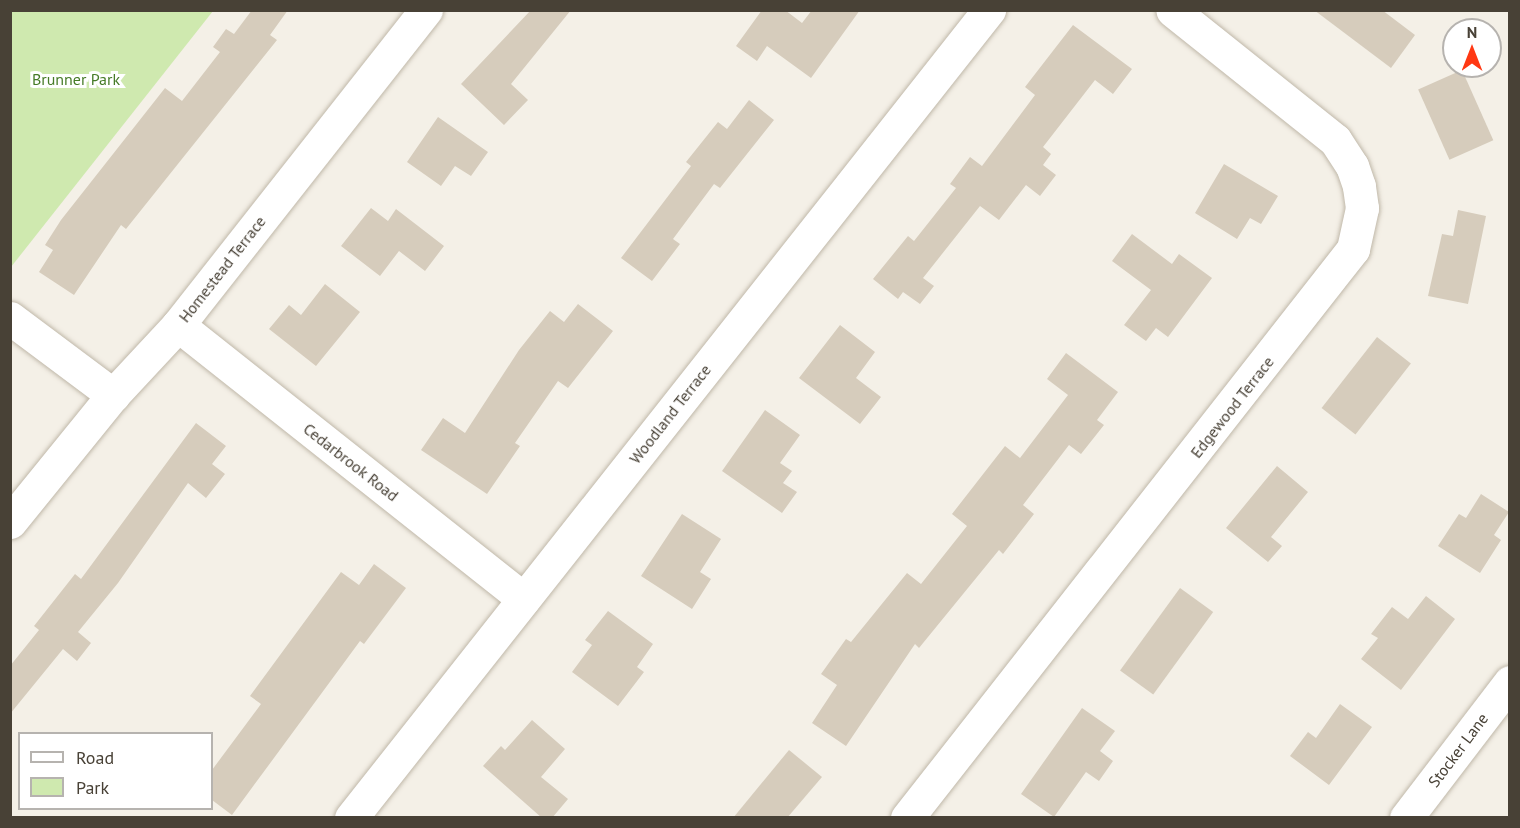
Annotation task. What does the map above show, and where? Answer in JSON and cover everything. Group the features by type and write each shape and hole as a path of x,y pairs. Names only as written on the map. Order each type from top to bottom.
{"street":[{"name":"Homestead Terrace","path":"10,522 113,395 178,325 426,10"},
{"name":"Woodland Terrace","path":"351,818 989,10"},
{"name":"Edgewood Terrace","path":"907,818 1353,249 1362,208 1359,186 1352,166 1335,140 1172,10"},
{"path":"10,318 113,395"},
{"name":"Cedarbrook Road","path":"178,325 524,599"},
{"name":"Stocker Lane","path":"1406,818 1509,682"}],"green space":[{"name":"Brunner Park","path":"10,11 213,11 11,267"}],"building":[{"path":"252,10 288,10 270,35 277,40 126,229 121,225 74,295 39,272 53,250 45,245 61,220 165,88 182,101 220,52 213,47 226,29 234,34"},
{"path":"531,10 571,10 511,84 528,100 504,125 461,84"},
{"path":"762,10 785,10 802,23 812,10 860,10 811,78 767,46 757,61 736,46"},
{"path":"1314,10 1382,10 1415,35 1391,68"},
{"path":"1073,25 1132,69 1113,94 1095,80 1043,147 1051,154 1043,165 1056,175 1040,196 1026,185 999,220 980,206 923,278 934,286 920,304 903,292 898,299 873,279 908,236 914,241 956,188 950,184 970,157 982,166 1035,95 1025,87"},
{"path":"1444,78 1466,78 1493,140 1449,160 1418,90"},
{"path":"749,100 774,120 720,188 714,184 673,239 680,244 652,281 621,258 691,166 686,162 718,122 727,129"},
{"path":"438,117 488,152 471,176 455,166 441,186 407,162"},
{"path":"1224,164 1278,196 1261,224 1250,218 1237,239 1195,213"},
{"path":"371,208 388,221 396,209 444,246 425,271 399,251 380,276 341,246"},
{"path":"1458,210 1486,216 1468,304 1428,296 1442,234 1453,236"},
{"path":"1132,234 1172,264 1179,254 1212,278 1168,337 1156,328 1146,341 1124,325 1151,290 1112,261"},
{"path":"325,284 360,312 316,366 269,329 289,305 301,315"},
{"path":"578,304 613,331 568,388 558,381 515,443 520,446 487,494 421,450 443,418 465,433 519,350 550,311 564,322"},
{"path":"840,325 875,352 856,378 881,397 860,424 799,378"},
{"path":"1377,337 1411,363 1355,434 1322,408"},
{"path":"1066,353 1118,392 1097,420 1104,425 1081,454 1069,445 1023,505 1034,514 1003,554 999,550 919,648 915,644 846,746 812,723 837,685 821,674 846,639 851,642 907,573 921,584 967,526 952,514 1005,446 1020,458 1068,395 1047,379"},
{"path":"765,410 800,435 780,463 792,471 783,483 797,492 782,513 722,471"},
{"path":"196,423 226,446 212,464 225,474 206,498 188,483 118,583 78,632 91,643 77,661 63,649 10,714 10,666 39,630 34,626 75,574 81,579"},
{"path":"1277,466 1308,492 1271,537 1282,546 1268,562 1226,528"},
{"path":"1481,494 1509,512 1494,535 1501,540 1480,573 1438,546 1459,514 1466,518"},
{"path":"682,514 721,539 700,572 711,579 692,609 641,576"},
{"path":"374,564 406,588 364,644 360,641 232,815 213,801 213,769 261,704 250,696 341,572 359,585"},
{"path":"1180,588 1213,612 1153,695 1120,671"},
{"path":"1426,596 1455,619 1401,690 1361,659 1378,638 1371,634 1392,607 1408,619"},
{"path":"608,611 653,644 637,667 644,672 618,706 572,672 592,645 585,640"},
{"path":"1340,704 1372,727 1329,785 1290,756 1308,732 1316,738"},
{"path":"1082,708 1115,731 1100,751 1113,761 1099,781 1086,772 1054,817 1021,794"},
{"path":"532,720 565,749 541,777 568,799 552,818 542,818 483,766 501,746 505,750"},
{"path":"789,750 822,777 787,818 733,818"}]}
